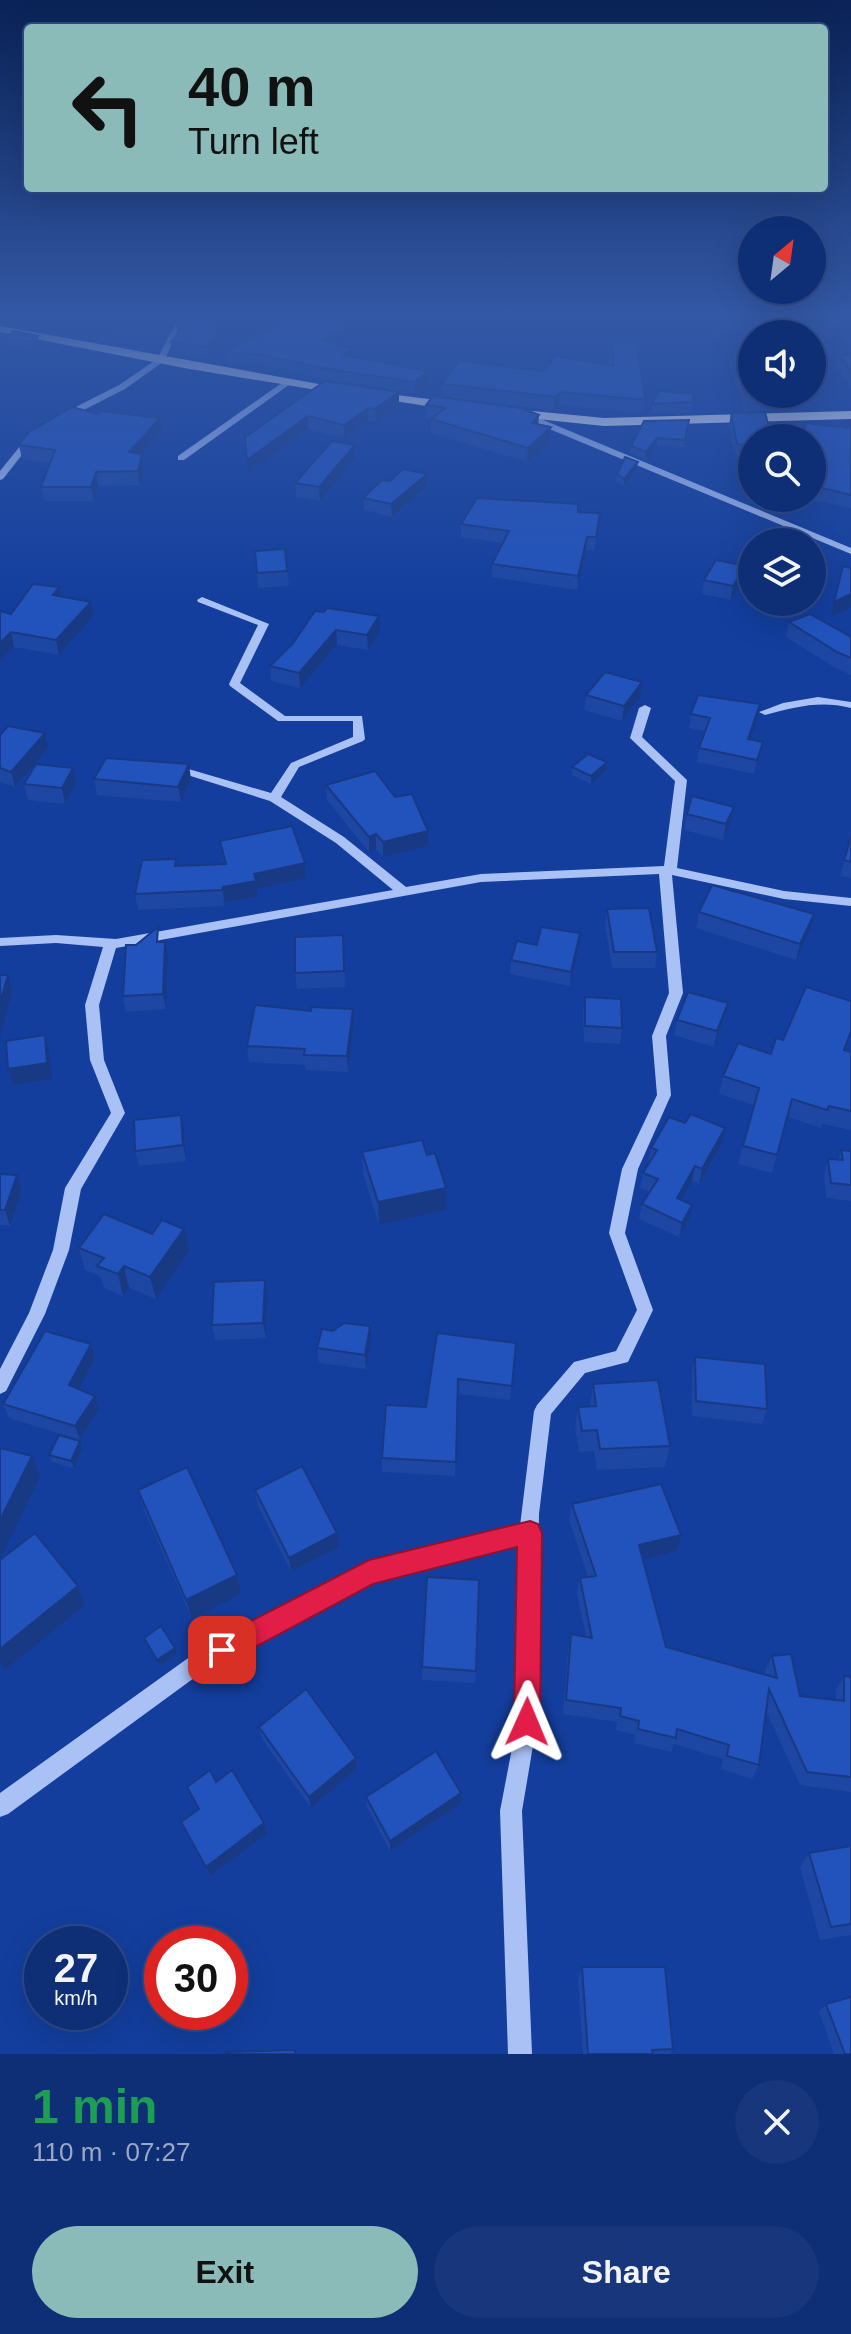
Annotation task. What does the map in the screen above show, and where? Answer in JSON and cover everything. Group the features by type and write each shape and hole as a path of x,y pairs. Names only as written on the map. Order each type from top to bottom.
{"main road":[{"path":"520,414 604,422 851,415"}],"street":[{"path":"49,426 72,414"},
{"path":"181,458 244,414"},
{"path":"520,414 851,551"},
{"path":"0,477 28,439 39,433"},
{"path":"202,600 264,624 234,684 282,719 358,718 359,739 295,765 274,798"},
{"path":"765,712 809,699 838,700 851,705"},
{"path":"520,2054 511,1811 527,1722 530,1533 543,1411 580,1367 622,1357 645,1310 617,1233 630,1169 664,1095 659,1036 676,993 667,870 681,780 636,738 645,708"},
{"path":"185,771 274,798 340,840 404,892"},
{"path":"0,1386 37,1314 61,1250 73,1188 118,1113 97,1060 92,1005 110,945 481,878 667,870 784,895 851,902"},
{"path":"0,942 56,939 116,944"},
{"path":"0,1806 198,1663 369,1573 530,1533"}],"building":[{"path":"60,414 125,414 160,418 129,452 142,454 138,471 96,472 91,487 41,487 55,450 19,445 29,432"},
{"path":"278,414 360,414 344,425 308,416 247,460 245,437"},
{"path":"438,414 536,414 539,415 532,423 551,427 528,448 431,419"},
{"path":"731,414 765,414 768,424 738,424 738,444"},
{"path":"689,420 685,440 657,438 646,452 631,446 644,421"},
{"path":"851,421 851,495 826,489 826,425 848,428"},
{"path":"332,441 355,445 319,487 295,483"},
{"path":"625,457 638,462 624,479 617,474"},
{"path":"403,469 427,474 391,504 363,498 382,480 390,481"},
{"path":"477,498 578,504 578,512 600,513 596,537 587,537 578,576 492,564 509,531 461,524"},
{"path":"285,549 287,571 257,573 255,551"},
{"path":"716,560 738,565 738,578 733,586 704,580"},
{"path":"843,566 851,568 851,594 834,602"},
{"path":"33,584 59,587 53,595 91,602 56,640 11,632 0,643 0,611 11,614"},
{"path":"327,608 379,616 367,635 336,630 299,673 270,666 293,643 315,611 324,612"},
{"path":"814,616 851,637 851,658 837,652 789,622"},
{"path":"605,672 642,682 624,706 586,695"},
{"path":"698,695 760,704 748,739 763,742 757,760 699,748 710,718 691,714"},
{"path":"8,726 45,733 11,772 0,768 0,735"},
{"path":"588,754 607,762 591,776 572,767"},
{"path":"106,758 189,764 178,787 94,779"},
{"path":"36,764 73,768 62,788 24,784"},
{"path":"375,771 395,797 412,794 428,831 383,842 376,834 369,837 326,785"},
{"path":"692,796 734,807 726,824 687,814"},
{"path":"292,826 305,863 254,874 256,881 223,887 222,890 135,894 142,860 176,859 175,866 226,864 220,841"},
{"path":"851,837 851,862 844,860"},
{"path":"712,885 814,914 800,944 699,912"},
{"path":"649,908 657,952 614,952 607,909"},
{"path":"158,927 157,942 165,942 163,994 123,996 126,945 136,945"},
{"path":"541,927 580,933 571,972 511,960 517,941 537,945"},
{"path":"343,935 344,971 295,973 295,937"},
{"path":"0,975 8,975 0,1003"},
{"path":"806,987 851,1001 851,1031 844,1050 851,1052 851,1111 829,1106 827,1110 792,1099 777,1155 743,1146 759,1088 723,1076 738,1043 771,1054 776,1038 783,1040"},
{"path":"688,992 728,1003 717,1031 677,1020"},
{"path":"585,997 621,999 622,1028 585,1026"},
{"path":"255,1005 311,1011 311,1007 353,1009 347,1056 304,1055 305,1049 247,1046"},
{"path":"45,1035 47,1063 8,1069 6,1041"},
{"path":"691,1114 725,1128 702,1169 695,1166 677,1198 692,1205 682,1223 642,1204 658,1179 643,1173 657,1150 651,1148 669,1117 685,1123"},
{"path":"181,1115 183,1145 135,1151 134,1120"},
{"path":"422,1140 427,1155 435,1153 446,1188 378,1202 362,1152"},
{"path":"841,1150 851,1151 851,1185 831,1183 828,1159 843,1160"},
{"path":"0,1174 17,1175 5,1210 0,1210"},
{"path":"104,1214 152,1234 162,1220 184,1229 150,1277 124,1266 118,1274 97,1266 104,1258 79,1248"},
{"path":"265,1280 263,1323 212,1325 214,1282"},
{"path":"344,1323 370,1326 365,1355 317,1348 322,1329 333,1331"},
{"path":"45,1331 91,1344 69,1385 95,1396 75,1426 3,1404"},
{"path":"437,1333 516,1343 512,1386 458,1379 456,1462 382,1458 386,1405 426,1407"},
{"path":"695,1357 765,1364 767,1409 696,1401"},
{"path":"658,1380 670,1446 600,1449 597,1430 582,1431 578,1407 596,1406 593,1384"},
{"path":"59,1435 80,1441 71,1461 49,1455"},
{"path":"0,1448 32,1456 0,1520"},
{"path":"302,1466 337,1533 289,1558 255,1490"},
{"path":"187,1467 237,1575 186,1600 138,1490"},
{"path":"661,1484 681,1535 639,1545 666,1647 777,1678 772,1656 791,1654 800,1696 844,1701 844,1676 851,1677 851,1777 807,1772 769,1689 759,1765 727,1756 729,1745 677,1729 676,1738 638,1729 639,1721 620,1716 621,1708 566,1700 571,1634 592,1638 580,1578 596,1576 572,1504"},
{"path":"35,1533 78,1586 0,1649 0,1560"},
{"path":"427,1577 479,1580 476,1671 422,1667"},
{"path":"161,1626 175,1648 157,1660 144,1638"},
{"path":"306,1689 356,1758 309,1797 259,1727"},
{"path":"436,1751 461,1793 390,1841 366,1797"},
{"path":"210,1770 216,1782 232,1770 264,1823 206,1867 181,1822 199,1809 187,1787"},
{"path":"851,1846 851,1924 831,1927 809,1853"},
{"path":"582,1967 665,1967 673,2049 652,2050 653,2054 588,2054"},
{"path":"851,1997 851,2054 845,2054 826,2004"},
{"path":"295,2050 295,2054 226,2054 226,2052"}],"route":[{"path":"222,1650 369,1573 530,1533 527,1722"}]}
